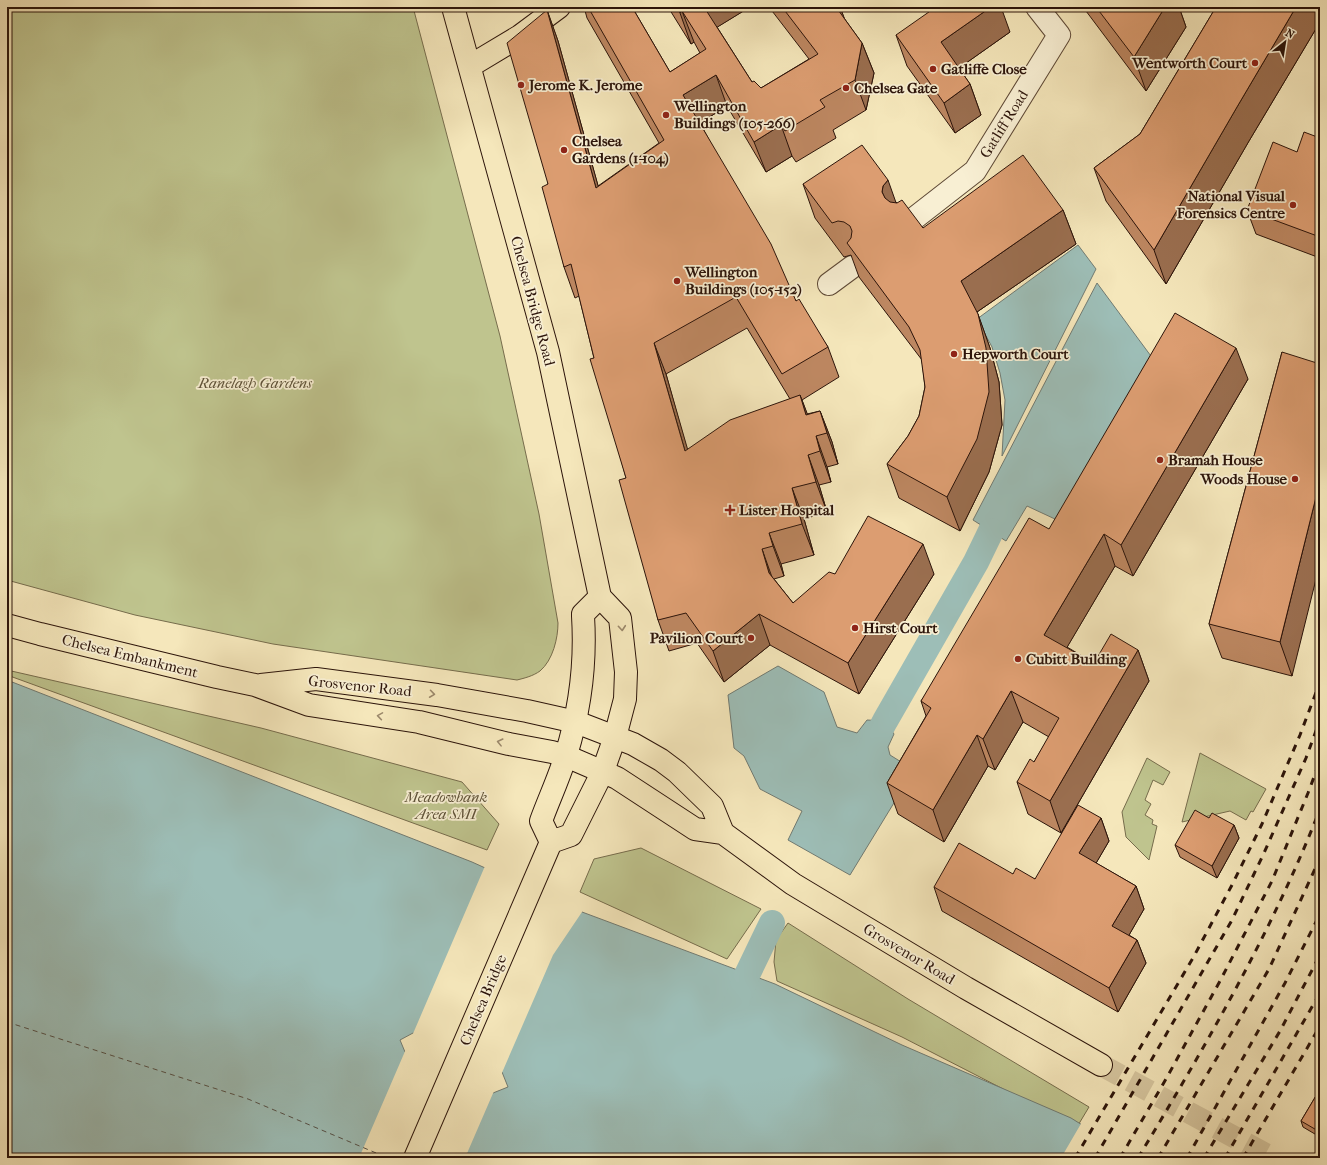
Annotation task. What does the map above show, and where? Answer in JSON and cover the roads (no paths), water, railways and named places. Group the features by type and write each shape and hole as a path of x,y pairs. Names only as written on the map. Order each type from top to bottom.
{"main road":[{"name":"Chelsea Bridge Road","path":"453,7 548,352 600,598"},
{"path":"470,66 520,36 559,7"},
{"path":"600,598 618,615 621,621 626,672 625,699 615,737 603,771 571,835 551,842 541,821 566,756 576,722 580,700 584,643 582,616 600,598"},
{"name":"Chelsea Embankment","path":"7,625 255,685"},
{"name":"Grosvenor Road","path":"255,685 316,679 437,695 506,707 576,722 633,744 651,754 681,776 712,806 723,833"},
{"name":"Grosvenor Road","path":"255,685 309,704 419,722 509,744 552,752 603,771 617,778 695,829 723,833 793,884 966,988 1101,1065"},
{"name":"Chelsea Bridge","path":"415,1158 551,842"}],"street":[{"name":"Gatliff Road","path":"908,224 975,171 1059,35 1037,7"},
{"path":"829,284 852,267"}],"water":[{"path":"1078,245 1096,269 1002,456 1005,400 1000,373 992,347 977,319"},
{"path":"1097,283 1162,371 1070,526 1027,506 1006,541 973,520"},
{"path":"778,666 824,692 837,727 857,733 867,720 885,721 894,734 888,747 890,755 914,770 850,875 788,840 802,811 760,789 744,756 734,748 728,695"},
{"path":"7,680 472,862 582,912 775,984 902,1045 1071,1118 1135,1158 7,1158","holes":["413,1033 502,1072 508,1087 493,1093 405,1052 400,1040"]}],"waterway":[{"path":"869,751 976,562 991,531"},
{"path":"735,1007 747,975 772,923"}],"tunnel":[{"path":"1101,1065 1273,1158"}],"railway":[{"path":"1075,1158 1193,958 1232,885 1262,824 1300,735 1320,682"},
{"path":"1095,1158 1232,920 1264,853 1306,758 1320,720"},
{"path":"1120,1158 1220,981 1272,881 1320,761"},
{"path":"1138,1158 1213,1031 1259,943 1281,899 1320,809"},
{"path":"1158,1158 1269,969 1320,858"},
{"path":"1187,1158 1285,983 1320,914"},
{"path":"1204,1158 1280,1031 1320,955"},
{"path":"1225,1158 1320,993"},
{"path":"1243,1158 1320,1026"}],"place":[{"name":"Wentworth Court","path":"1255,63"},
{"name":"Gatliffe Close","path":"933,69"},
{"name":"Jerome K. Jerome","path":"521,85"},
{"name":"Chelsea Gate","path":"846,88"},
{"name":"Wellington Buildings (105-266)","path":"666,115"},
{"name":"Chelsea Gardens (1-104)","path":"564,150"},
{"name":"National Visual Forensics Centre","path":"1293,205"},
{"name":"Wellington Buildings (105-152)","path":"677,281"},
{"name":"Hepworth Court","path":"954,354"},
{"name":"Bramah House","path":"1160,460"},
{"name":"Woods House","path":"1295,479"},
{"name":"Lister Hospital","path":"730,510"},
{"name":"Hirst Court","path":"855,628"},
{"name":"Pavilion Court","path":"751,638"},
{"name":"Cubitt Building","path":"1018,659"}],"park label":[{"name":"Ranelagh Gardens","path":"255,383"},
{"name":"Meadowbank Area SMI","path":"446,806"}]}
